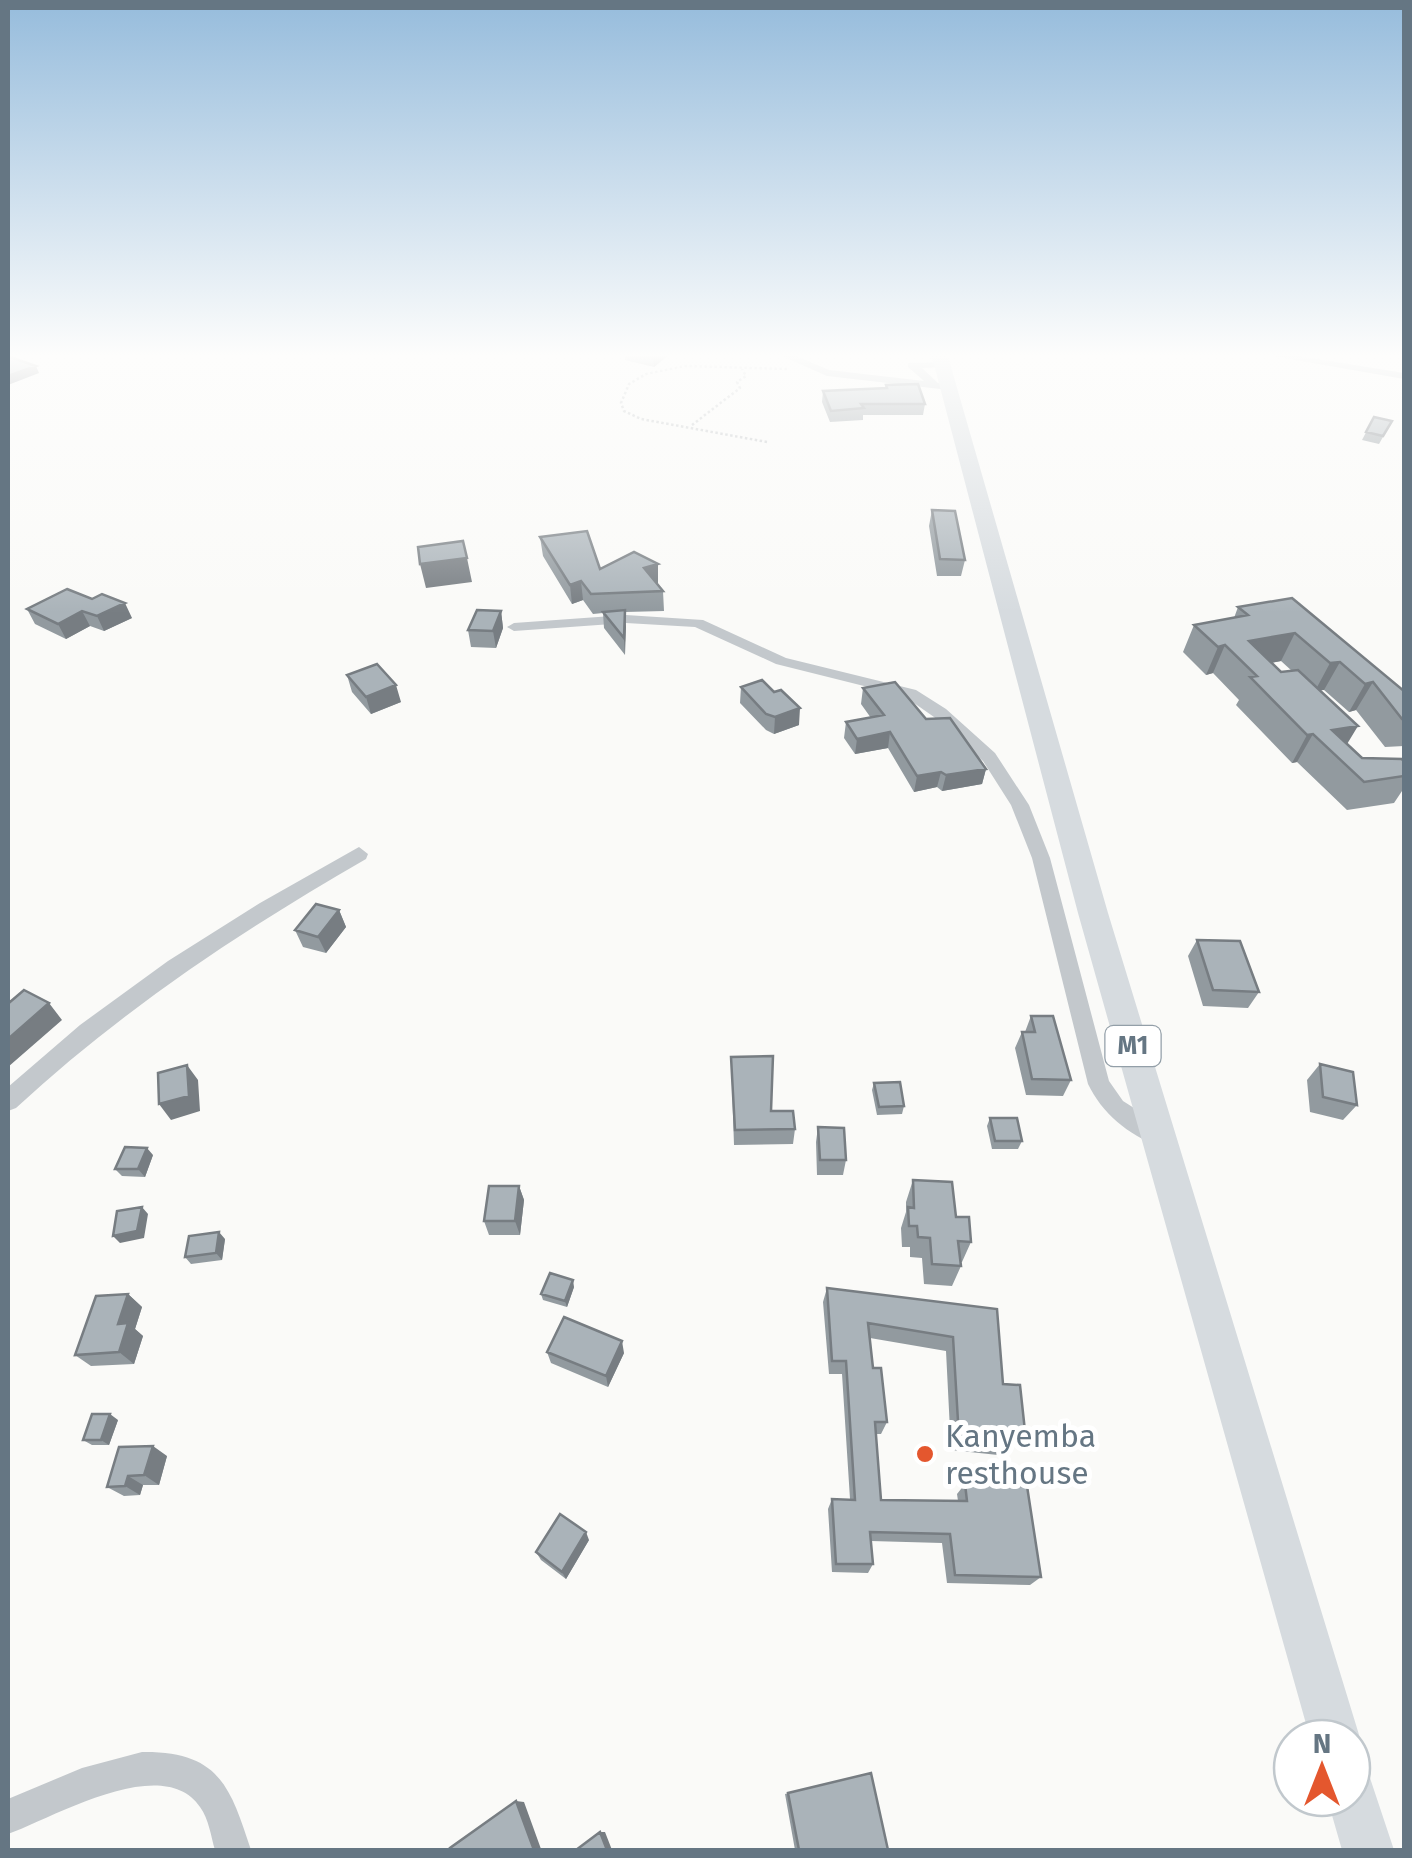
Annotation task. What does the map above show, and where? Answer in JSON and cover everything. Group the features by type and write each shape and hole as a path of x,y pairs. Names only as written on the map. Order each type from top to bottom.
{"highway":[{"name":"M1","path":"960,440 1035,711 1329,1718"},
{"path":"1359,1818 1368,1850"}],"street":[{"path":"514,627 626,619 698,622 781,660 910,693 940,712 989,757 1020,805 1040,858 1099,1084 1115,1108 1161,1137"},
{"path":"8,1101 92,1030 226,934 360,854"},
{"path":"8,1817 84,1784 149,1768 172,1767 210,1790 233,1850"}],"path":[{"path":"752,440 767,442"}],"building":[{"path":"932,510 955,511 965,560 940,559"},
{"path":"587,531 600,569 634,552 658,564 644,568 663,591 591,594 581,581 570,585 540,537"},
{"path":"463,541 467,558 420,564 418,547"},
{"path":"67,589 92,599 102,594 125,603 97,616 82,611 58,624 27,609"},
{"path":"1292,598 1404,691 1404,719 1373,682 1365,684 1340,662 1330,663 1295,633 1249,641 1281,672 1298,670 1358,726 1332,730 1362,758 1402,759 1404,776 1364,782 1313,734 1307,735 1250,677 1257,676 1225,645 1218,647 1194,625 1248,615 1238,607"},
{"path":"477,610 501,611 493,631 468,630"},
{"path":"625,610 624,638 603,612"},
{"path":"377,664 396,685 366,697 347,675"},
{"path":"762,680 774,692 781,690 800,708 775,717 766,714 741,687"},
{"path":"895,682 926,719 950,718 986,769 917,776 890,732 857,739 846,722 884,715 863,688"},
{"path":"316,904 339,910 318,937 295,930"},
{"path":"1197,940 1240,941 1259,992 1213,990"},
{"path":"24,990 49,1003 8,1039 8,1000"},
{"path":"1031,1016 1053,1016 1071,1080 1032,1079 1022,1032 1035,1032"},
{"path":"773,1056 771,1111 793,1111 795,1129 735,1130 731,1057"},
{"path":"1320,1064 1353,1072 1357,1105 1323,1097"},
{"path":"187,1065 189,1096 159,1104 158,1073"},
{"path":"900,1082 904,1106 879,1107 874,1083"},
{"path":"990,1118 1017,1118 1022,1141 995,1141"},
{"path":"818,1127 844,1128 846,1160 820,1160"},
{"path":"125,1147 147,1148 138,1169 115,1169"},
{"path":"913,1180 952,1182 956,1217 969,1217 971,1242 958,1241 961,1266 932,1264 930,1238 918,1237 917,1226 909,1226 908,1207 914,1208"},
{"path":"489,1186 519,1186 515,1221 484,1221"},
{"path":"142,1207 137,1231 113,1236 117,1211"},
{"path":"219,1232 216,1253 185,1257 189,1236"},
{"path":"550,1273 573,1280 565,1301 541,1294"},
{"path":"827,1288 997,1309 1003,1384 1020,1385 1025,1431 1006,1429 1007,1443 959,1438 953,1337 868,1323 873,1368 881,1368 887,1422 875,1422 881,1500 967,1501 965,1484 1027,1486 1041,1577 955,1575 950,1534 870,1532 873,1564 836,1564 832,1499 855,1500 846,1361 832,1361"},
{"path":"128,1294 118,1324 128,1323 119,1352 75,1355 96,1296"},
{"path":"564,1317 622,1341 606,1376 547,1352"},
{"path":"92,1414 110,1414 101,1440 83,1440"},
{"path":"153,1446 144,1475 128,1476 125,1486 107,1487 119,1447"},
{"path":"560,1514 586,1532 562,1572 536,1552"},
{"path":"871,1773 888,1850 799,1850 788,1793"},
{"path":"516,1801 534,1850 451,1850 450,1848"},
{"path":"600,1832 607,1850 576,1850"}],"place":[{"name":"Kanyemba resthouse","path":"925,1454"}]}
